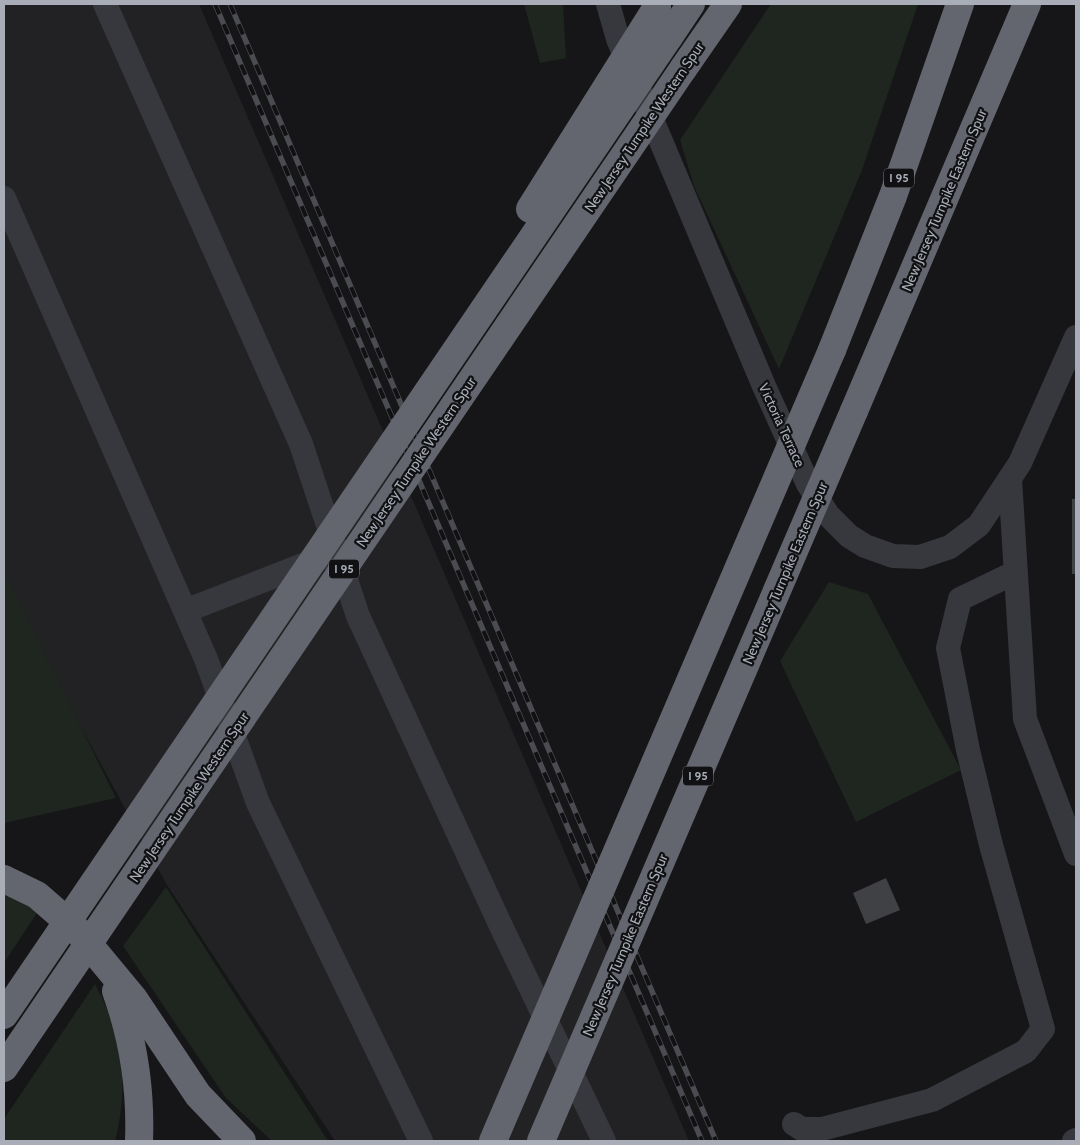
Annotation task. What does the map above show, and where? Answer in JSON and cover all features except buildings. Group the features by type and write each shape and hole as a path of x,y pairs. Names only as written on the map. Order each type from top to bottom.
{"highway":[{"name":"I 95","path":"4,1015 691,4"},
{"name":"New Jersey Turnpike Western Spur","path":"4,1068 728,4"},
{"name":"I 95","path":"493,1141 832,350 893,196 960,4"},
{"path":"996,79 1015,4"},
{"name":"New Jersey Turnpike Eastern Spur","path":"541,1141 996,79 1026,4"},
{"path":"485,307 528,212 658,6"},
{"path":"4,879 37,894 76,929 134,998 198,1095 242,1141"},
{"path":"99,957 116,991 133,1043 138,1083 137,1135"}],"street":[{"path":"105,4 301,444 358,616 500,924 604,1141"},
{"name":"Victoria Terrace","path":"608,4 618,39 764,386 808,484 828,515 849,536 865,546 893,556 920,557 950,547 979,525 1020,463 1076,337"},
{"path":"4,198 206,659 258,803 421,1141"},
{"path":"1010,479 1026,718 1076,854"},
{"path":"185,611 337,552"},
{"path":"794,1124 802,1129 822,1129 932,1100 1026,1051 1043,1029 988,835 968,750 948,648 960,599 1016,572"}],"shaded area":[{"path":"4,4 199,4 689,1141 335,1141 167,885 4,587"},
{"path":"524,4 563,4 566,58 540,63"},
{"path":"771,4 918,4 862,170 779,369 694,186 680,140"},
{"path":"4,572 116,798 4,823"},
{"path":"829,582 868,594 961,770 856,822 780,661"},
{"path":"166,887 328,1141 272,1141 226,1098 123,946"},
{"path":"4,892 39,910 4,963"},
{"path":"95,984 111,1018 117,1037 122,1067 121,1112 115,1141 4,1141 4,1119"}],"railway":[{"path":"215,4 702,1141"},
{"path":"230,4 716,1141"}]}
